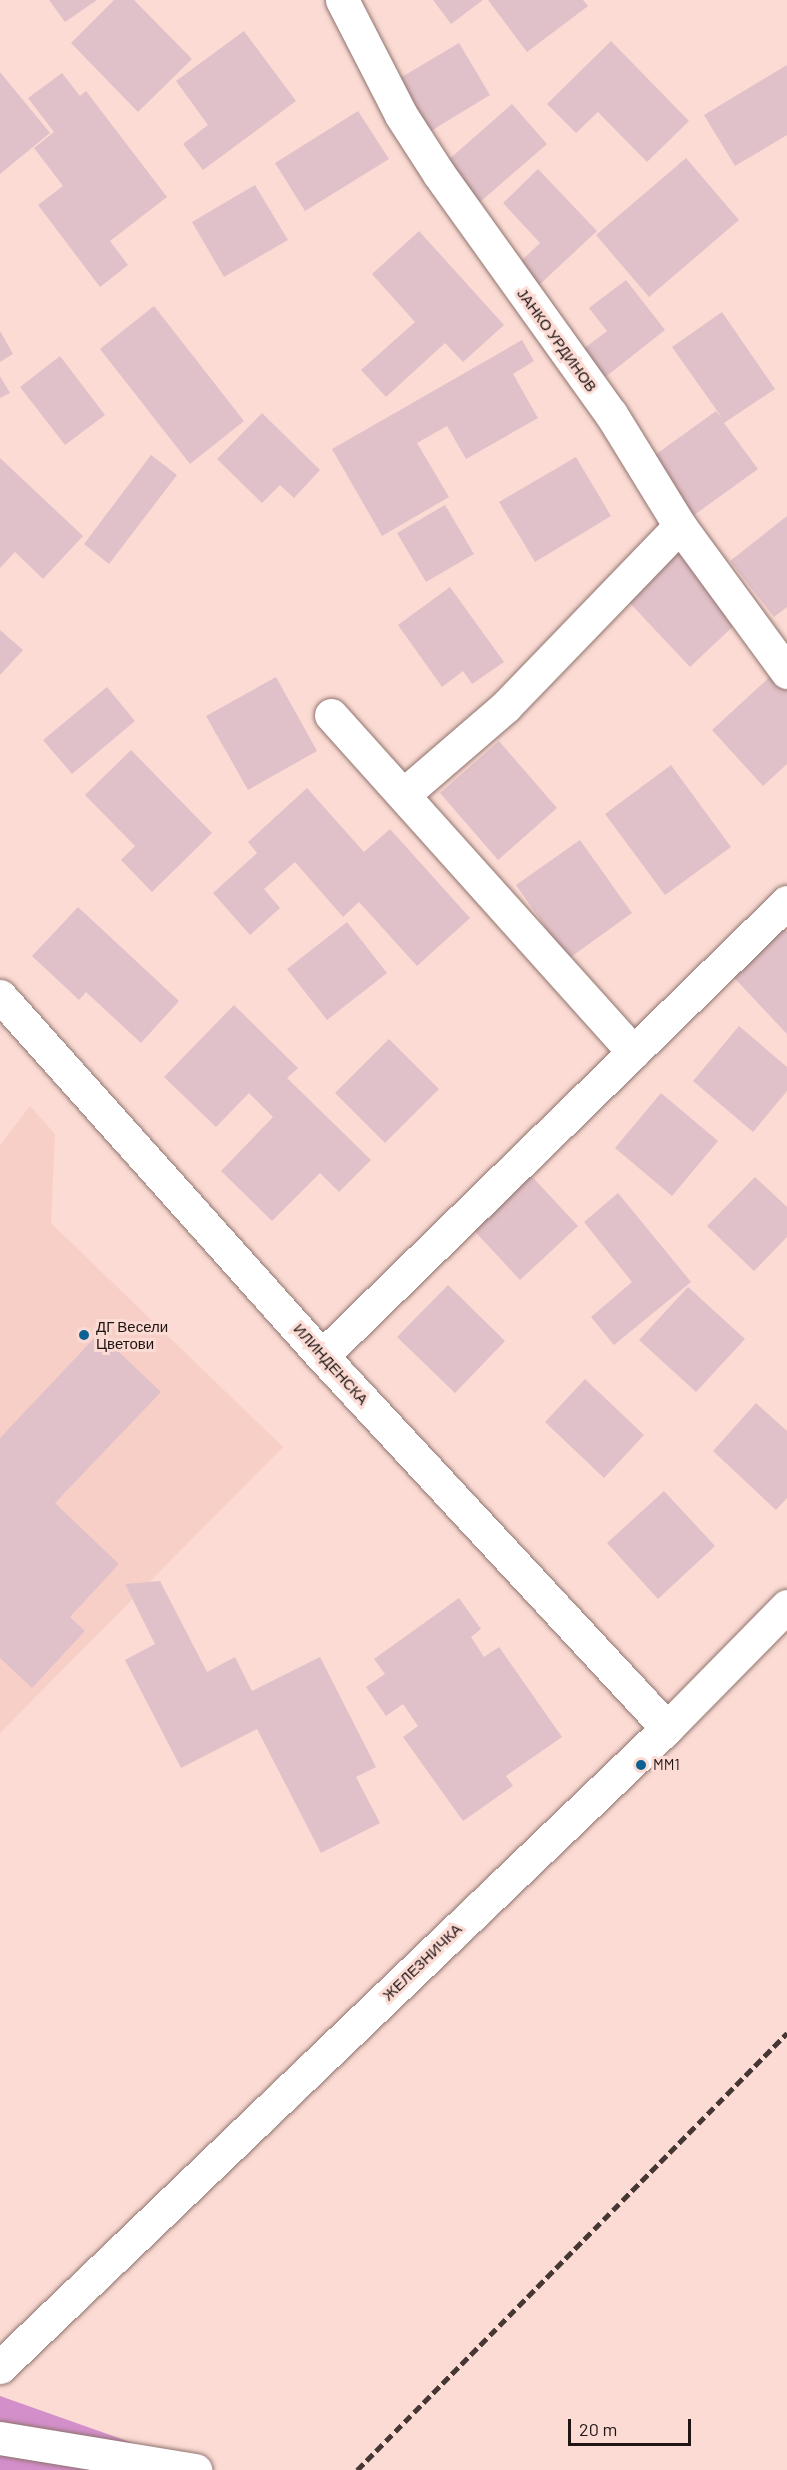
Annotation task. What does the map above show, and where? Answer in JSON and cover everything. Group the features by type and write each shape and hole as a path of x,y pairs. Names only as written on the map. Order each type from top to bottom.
{"street":[{"name":"ЈАНКО УРДИНОВ","path":"342,0 407,125 610,414 680,526 787,672"},
{"path":"403,795 506,706 680,526"},
{"path":"331,715 633,1052"},
{"path":"322,1356 787,902"},
{"name":"ИЛИНДЕНСКА","path":"0,996 322,1356 667,1728"},
{"name":"ЖЕЛЕЗНИЧКА","path":"0,2367 667,1728 787,1606"},
{"path":"0,2438 195,2470"}],"shaded area":[{"name":"ДГ Весели Цветови","path":"30,1106 55,1134 51,1223 283,1447 0,1733 0,1145"},
{"path":"0,2396 209,2470 0,2470"}],"building":[{"path":"49,0 97,0 65,22"},
{"path":"114,0 134,0 192,59 138,112 71,43"},
{"path":"433,0 483,0 451,24"},
{"path":"488,0 583,0 588,6 527,52"},
{"path":"244,31 296,101 203,170 183,144 208,125 176,81"},
{"path":"611,41 689,121 647,162 598,112 576,133 547,104"},
{"path":"459,43 490,95 426,134 395,81"},
{"path":"787,65 787,135 735,166 704,115"},
{"path":"0,72 50,133 0,174"},
{"path":"62,73 80,96 86,91 167,197 110,241 128,265 100,287 38,205 63,186 34,148 54,132 28,98"},
{"path":"512,104 547,144 480,202 446,162"},
{"path":"358,111 389,159 305,211 275,163"},
{"path":"686,158 739,220 649,297 596,235"},
{"path":"538,169 597,231 537,287 517,265 540,243 503,203"},
{"path":"255,185 288,240 224,277 192,222"},
{"path":"419,231 504,325 463,362 445,343 386,397 361,370 415,322 372,274"},
{"path":"626,280 665,330 604,378 582,350 607,331 589,308"},
{"path":"154,306 244,421 190,464 100,349"},
{"path":"722,312 775,389 724,423 758,469 690,518 648,460 716,411 723,419 672,347"},
{"path":"0,331 13,354 0,362"},
{"path":"522,340 534,361 513,374 538,418 466,459 447,426 417,443 449,497 382,536 332,449"},
{"path":"60,356 105,415 65,445 20,387"},
{"path":"0,376 10,393 0,398"},
{"path":"262,413 320,470 294,498 280,485 262,503 217,459"},
{"path":"151,455 177,475 109,564 84,544"},
{"path":"576,457 611,516 535,562 499,502"},
{"path":"0,458 83,536 43,579 15,552 0,568"},
{"path":"445,505 474,554 426,582 397,533"},
{"path":"787,516 787,607 774,617 730,561"},
{"path":"678,552 742,618 690,667 627,600"},
{"path":"450,587 504,662 472,684 463,671 442,687 398,625"},
{"path":"0,630 23,650 0,675"},
{"path":"775,672 787,686 787,764 763,786 712,730"},
{"path":"276,677 317,751 248,790 206,716"},
{"path":"107,687 135,721 72,774 43,740"},
{"path":"499,741 557,808 498,860 440,793"},
{"path":"131,750 212,833 152,892 121,860 135,846 85,795"},
{"path":"671,765 731,847 665,895 605,814"},
{"path":"307,788 364,852 390,829 470,918 417,966 359,902 343,917 295,862 264,889 280,908 250,935 213,893 257,853 248,842"},
{"path":"580,840 632,913 568,959 516,885"},
{"path":"78,907 179,1001 141,1043 86,992 79,1000 32,956"},
{"path":"774,918 787,932 787,1034 723,966"},
{"path":"347,922 387,973 327,1020 287,969"},
{"path":"234,1005 298,1068 287,1078 371,1160 339,1192 320,1173 272,1221 221,1171 273,1117 249,1093 216,1127 164,1077"},
{"path":"739,1026 787,1067 787,1091 753,1132 693,1081"},
{"path":"389,1039 439,1089 385,1143 335,1093"},
{"path":"661,1093 718,1141 672,1196 615,1148"},
{"path":"524,1168 578,1226 520,1280 466,1222"},
{"path":"755,1177 787,1207 787,1237 754,1271 707,1226"},
{"path":"618,1193 691,1282 614,1345 591,1317 632,1282 584,1222"},
{"path":"448,1285 505,1341 455,1393 397,1337"},
{"path":"688,1287 745,1339 696,1392 639,1340"},
{"path":"99,1333 161,1392 55,1503 119,1564 70,1617 85,1631 32,1688 0,1658 0,1438"},
{"path":"585,1379 644,1435 604,1478 545,1422"},
{"path":"756,1403 787,1431 787,1498 776,1510 713,1451"},
{"path":"664,1491 715,1546 658,1599 607,1543"},
{"path":"160,1581 207,1672 235,1657 252,1691 320,1657 376,1767 356,1777 380,1823 321,1853 257,1729 181,1768 125,1660 155,1644 125,1584"},
{"path":"459,1598 481,1629 471,1637 484,1657 499,1647 562,1737 506,1776 513,1786 463,1821 403,1737 418,1726 403,1704 386,1716 366,1687 385,1674 374,1659"}],"railway":[{"path":"357,2470 787,2033"}],"place":[{"name":"ДГ Весели Цветови","path":"84,1335"},
{"name":"MM1","path":"641,1765"}]}
